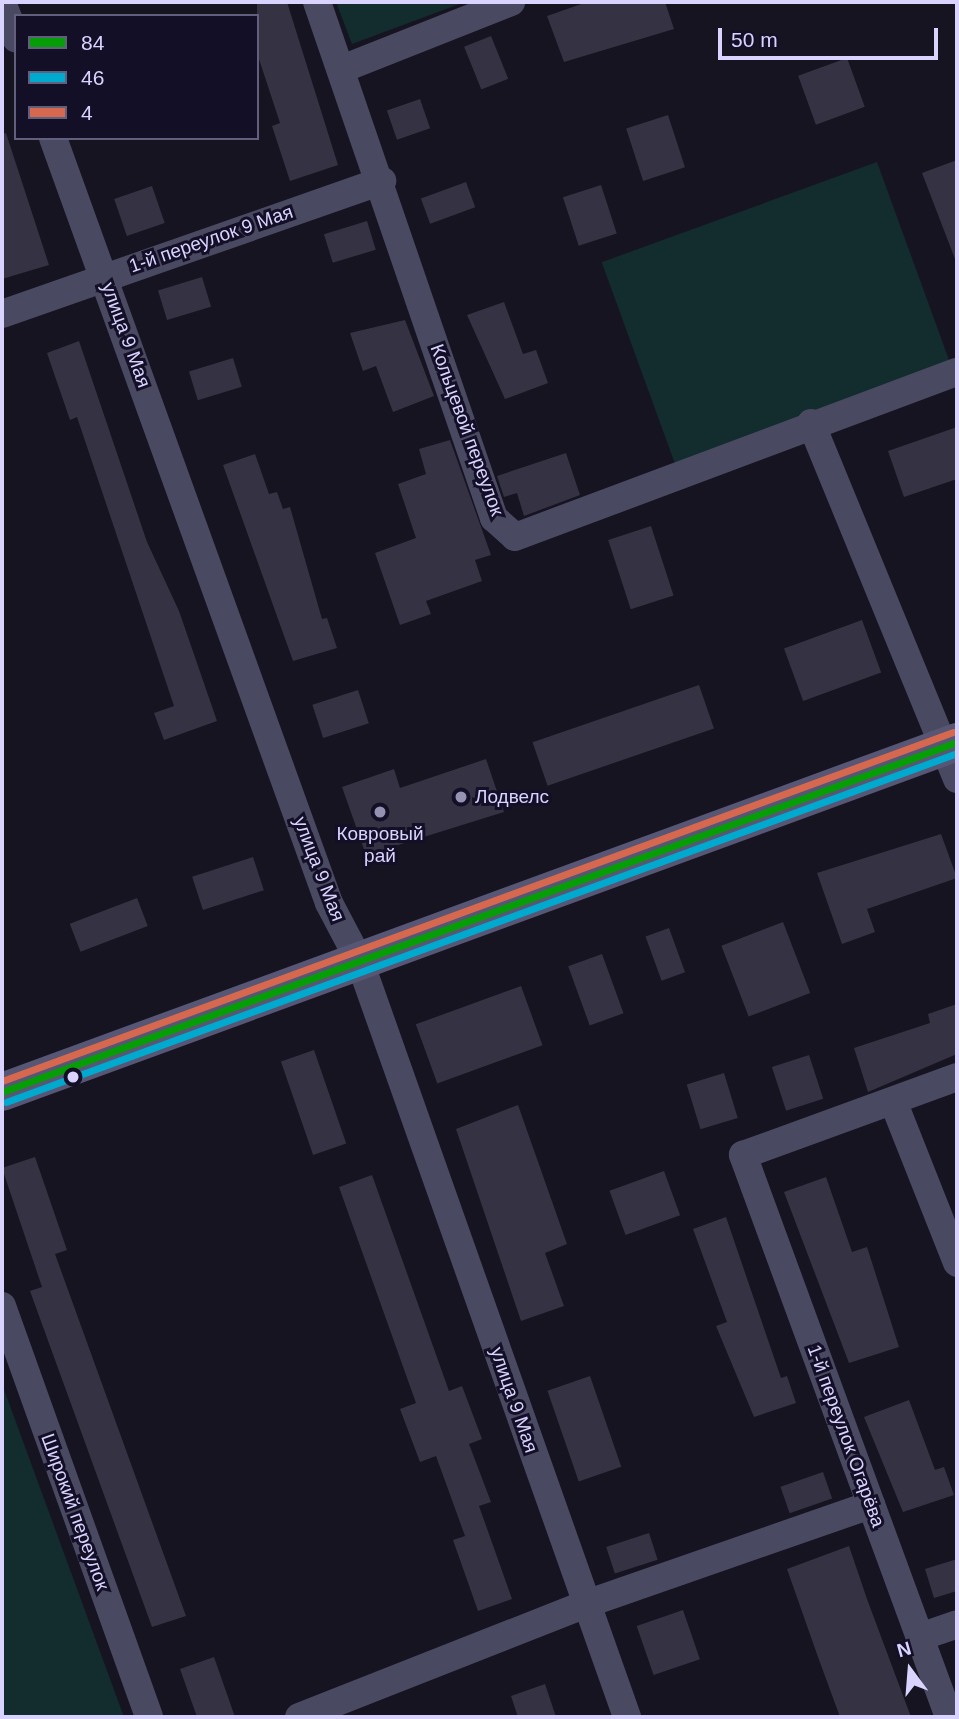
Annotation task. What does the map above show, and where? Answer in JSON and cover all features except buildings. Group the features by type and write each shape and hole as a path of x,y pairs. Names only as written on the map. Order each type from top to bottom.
{"main road":[{"path":"2,1092 360,962 953,756"}],"street":[{"path":"2,2 14,33"},
{"name":"Кольцевой переулок","path":"317,2 382,181 494,518 515,537 811,423 957,372"},
{"path":"342,69 511,2"},
{"name":"улица 9 Мая","path":"54,140 105,275 328,903 360,962 626,1717"},
{"name":"1-й переулок 9 Мая","path":"2,314 105,275 382,181"},
{"path":"811,423 917,690 953,756"},
{"path":"957,1077 893,1101 957,1263"},
{"name":"1-й переулок Огарёва","path":"893,1101 743,1155 948,1717"},
{"name":"Широкий переулок","path":"2,1306 149,1717"},
{"path":"299,1717 586,1604 871,1506"},
{"path":"920,1637 957,1624"}],"green space":[{"path":"336,2 465,2 352,44"},
{"path":"877,162 953,370 677,470 602,262"},
{"path":"2,1384 124,1717 2,1717"}],"transit line":[{"name":"4","path":"2,1081 953,732"},
{"name":"84","path":"2,1092 957,742"},
{"name":"46","path":"6,1102 957,753"}],"place":[{"name":"Лодвелс","path":"461,797"},
{"name":"Ковровый рай","path":"380,812"}]}
